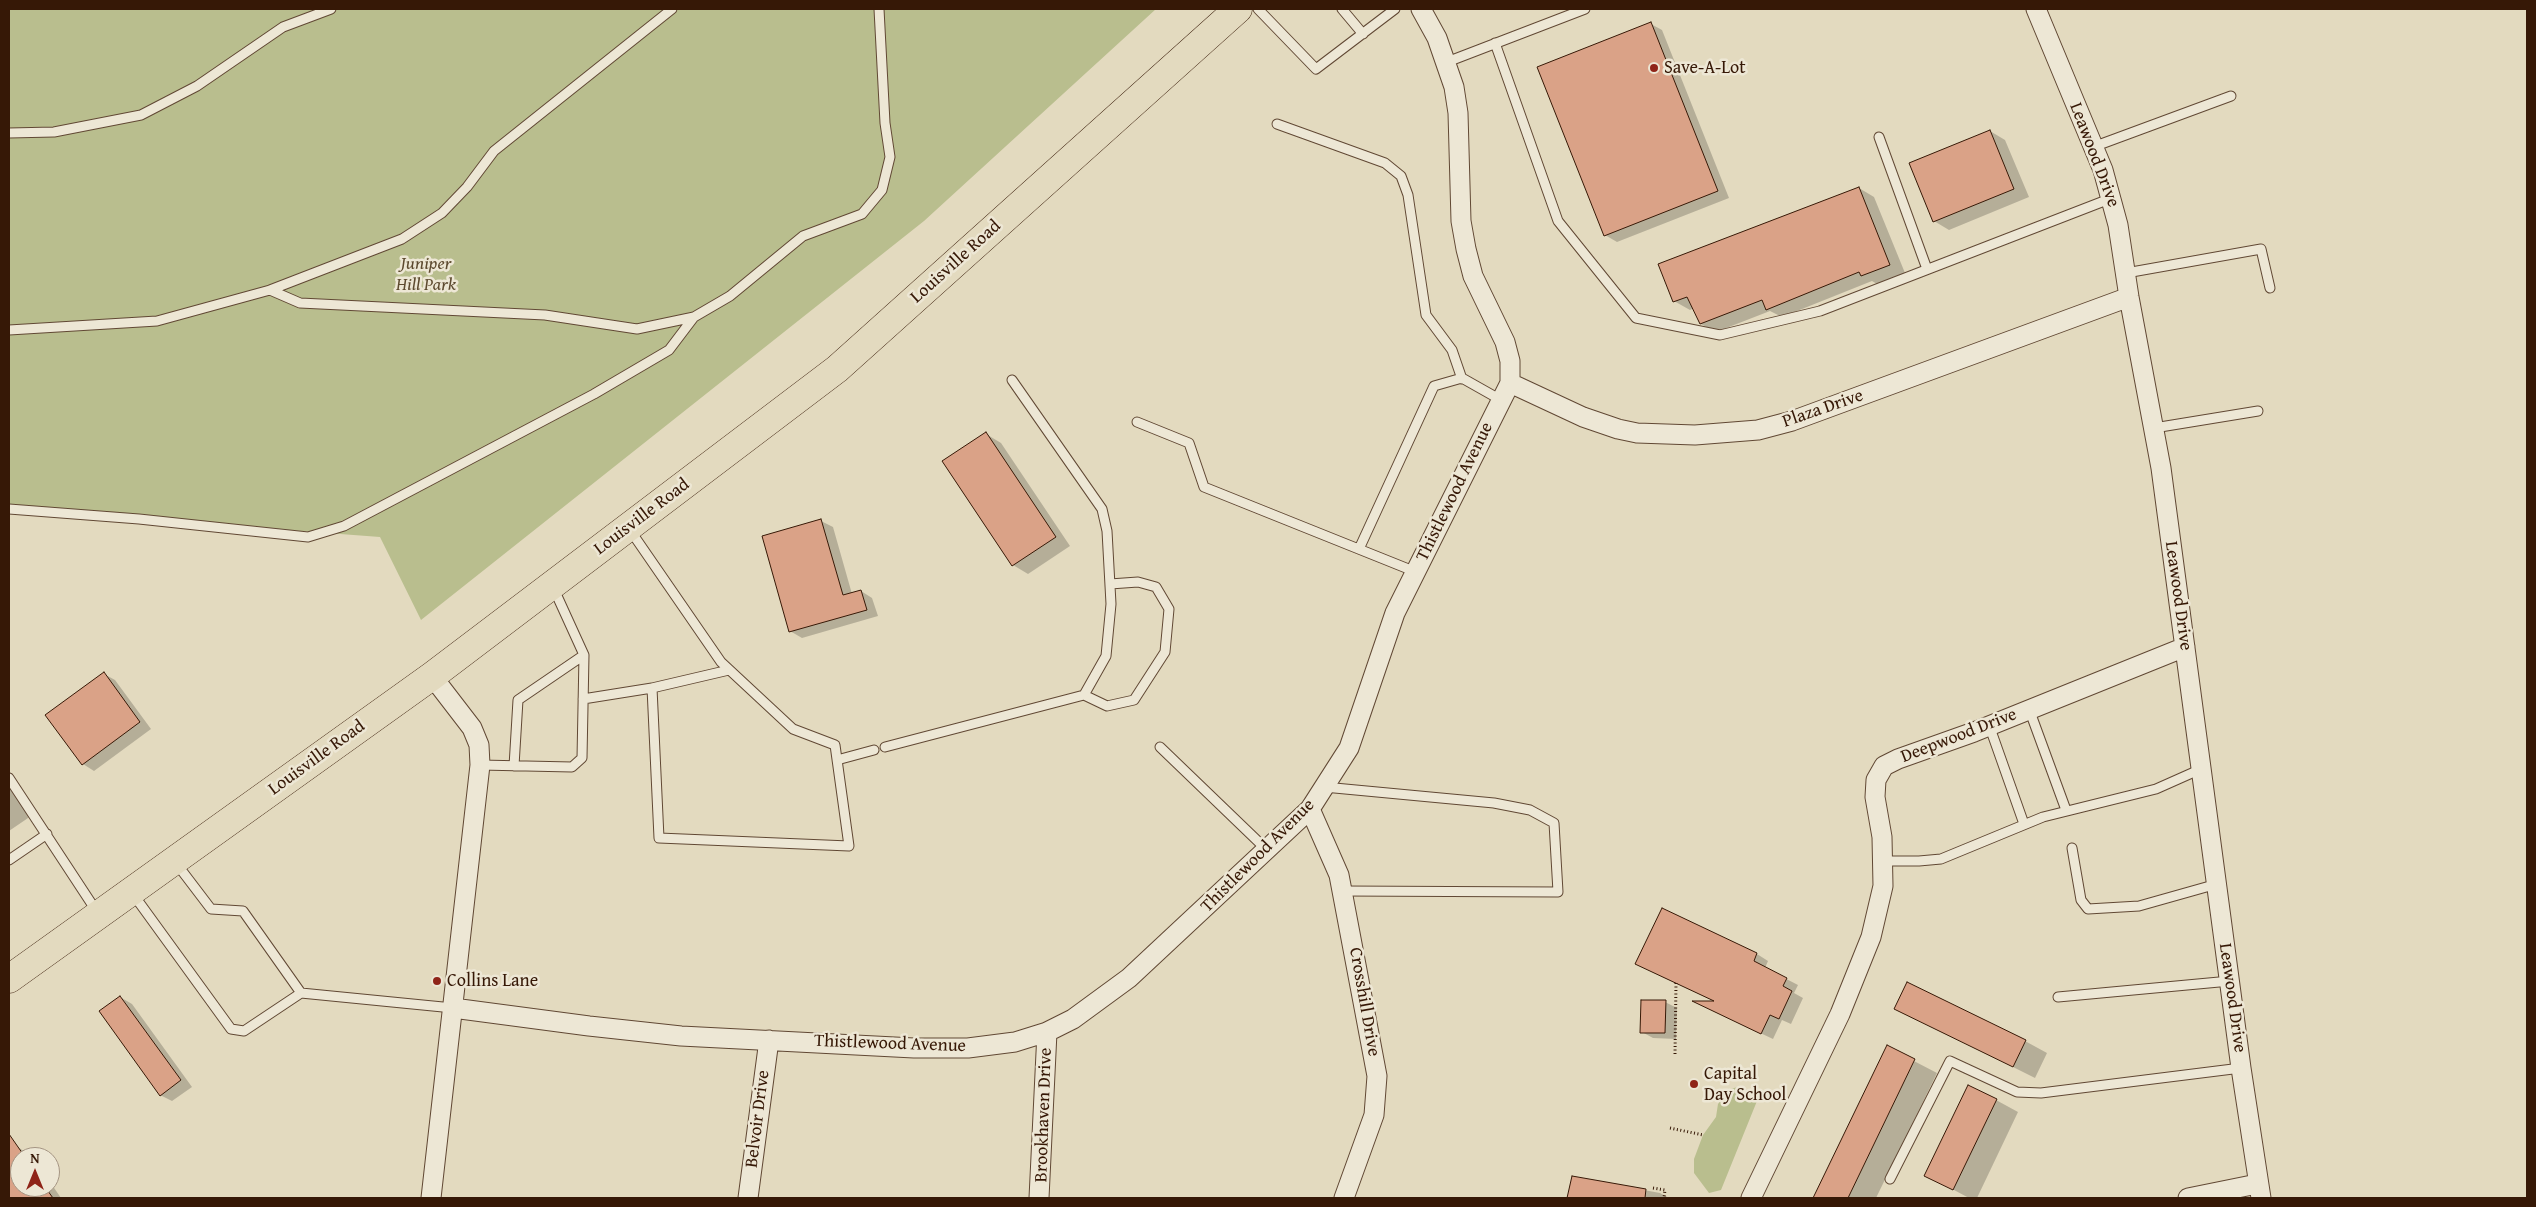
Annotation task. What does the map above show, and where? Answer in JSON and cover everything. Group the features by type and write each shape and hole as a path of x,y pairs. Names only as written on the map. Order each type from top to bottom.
{"main road":[{"name":"Louisville Road","path":"9,978 432,676 836,369 1238,9"}],"street":[{"name":"Thistlewood Avenue","path":"453,1008 681,1036 914,1048 968,1048 1015,1042 1047,1032 1073,1019 1129,978 1310,809 1349,748 1395,613 1510,383 1510,361 1505,342 1473,276 1466,249 1460,193 1458,113 1454,87 1447,62 1421,9"},
{"name":"Leawood Drive","path":"2040,10 2112,197 2154,428 2259,1191"},
{"name":"Plaza Drive","path":"1510,383 1583,417 1627,431 1676,435 1758,430 1792,422 2129,297"},
{"name":"Deepwood Drive","path":"1752,1198 1828,1040 1862,962 1879,911 1884,861 1875,797 1876,780 1884,766 2185,647"},
{"path":"431,1198 480,765 479,745 472,728 432,676"},
{"name":"Crosshill Drive","path":"1310,809 1339,875 1377,1076 1374,1115 1344,1198"},
{"name":"Brookhaven Drive","path":"1039,1198 1047,1032"},
{"name":"Belvoir Drive","path":"748,1198 769,1040"},
{"path":"2188,1198 2259,1191"}],"lane":[{"path":"9,132 54,132 141,115 197,86 283,27 331,9"},
{"path":"9,330 157,321 270,290 402,239 442,213 467,187 494,150 672,9"},
{"path":"270,290 300,303 545,315 637,329 694,317 730,296 803,236 862,214 882,190 890,158 885,123 879,9"},
{"path":"1258,9 1316,70 1395,9"},
{"path":"1342,9 1363,34"},
{"path":"1447,62 1586,9"},
{"path":"1495,44 1558,221 1636,318 1720,334 1820,311 2112,197"},
{"path":"2093,147 2231,96"},
{"path":"1277,124 1386,163 1400,176 1408,194 1426,315 1452,350 1462,378 1501,400"},
{"path":"1879,137 1928,269"},
{"path":"2126,273 2262,249 2270,288"},
{"path":"9,509 139,519 308,537 344,526 594,394 669,350 694,317"},
{"path":"1359,549 1434,386 1462,378"},
{"path":"1012,380 1102,509 1107,531 1111,604 1106,656 1084,695"},
{"path":"2154,428 2258,411"},
{"path":"1137,422 1189,444 1204,487 1416,572"},
{"path":"628,527 721,662 793,729 835,745 849,846 659,838 652,688"},
{"path":"885,747 1084,695 1107,706 1134,700 1165,652 1169,609 1156,587 1138,582 1110,584"},
{"path":"480,765 572,767 582,758 584,655 552,585"},
{"path":"514,766 518,700 584,655"},
{"path":"583,699 652,688 729,670"},
{"path":"2029,708 2066,810"},
{"path":"1989,725 2024,824"},
{"path":"1160,747 1266,850"},
{"path":"837,760 874,750"},
{"path":"1884,861 1941,859 2024,824 2066,810 2156,789 2201,769"},
{"path":"9,778 98,914"},
{"path":"1324,787 1494,803 1530,810 1554,822 1558,892 1342,891"},
{"path":"9,860 47,834"},
{"path":"2072,848 2081,900 2088,909 2139,906 2217,884"},
{"path":"174,861 211,909 243,911 301,993"},
{"path":"131,892 231,1029 244,1031 301,993 453,1008"},
{"path":"2058,997 2230,981"},
{"path":"1890,1179 1950,1061 2017,1092 2041,1094 2241,1068"}],"path":[{"path":"1675,1054 1676,984"},
{"path":"1670,1128 1703,1135"},
{"path":"1654,1188 1665,1190 1664,1198"}],"green space":[{"name":"Juniper Hill Park","path":"9,9 1156,9 924,221 421,620 380,537 9,509"},
{"path":"1738,1087 1757,1101 1721,1190 1709,1193 1694,1173 1694,1159 1703,1135 1716,1117 1718,1104 1730,1089"}],"building":[{"path":"1651,22 1718,191 1604,236 1537,67"},
{"path":"1990,130 2014,189 1933,222 1909,163"},
{"path":"1859,187 1890,265 1861,276 1859,272 1766,310 1762,300 1700,324 1687,297 1673,302 1658,264"},
{"path":"986,432 1056,537 1012,566 942,461"},
{"path":"821,519 843,595 861,590 867,610 789,632 762,536"},
{"path":"104,672 140,722 82,765 45,715"},
{"path":"1662,908 1757,953 1754,961 1787,978 1783,986 1792,991 1779,1019 1770,1015 1761,1034 1692,1001 1714,1001 1635,964"},
{"path":"1907,982 2026,1040 2013,1067 1894,1009"},
{"path":"120,996 181,1080 160,1096 99,1011"},
{"path":"1641,1000 1666,1000 1665,1033 1640,1033"},
{"path":"1887,1045 1915,1059 1848,1198 1813,1198"},
{"path":"1968,1085 1997,1099 1953,1190 1924,1176"},
{"path":"9,1134 18,1147 10,1147 10,1197 53,1198 9,1198"},
{"path":"1572,1176 1646,1189 1645,1198 1567,1198"}],"place":[{"name":"Save-A-Lot","path":"1654,68"},
{"name":"Collins Lane","path":"437,981"},
{"name":"Capital Day School","path":"1694,1084"}]}
